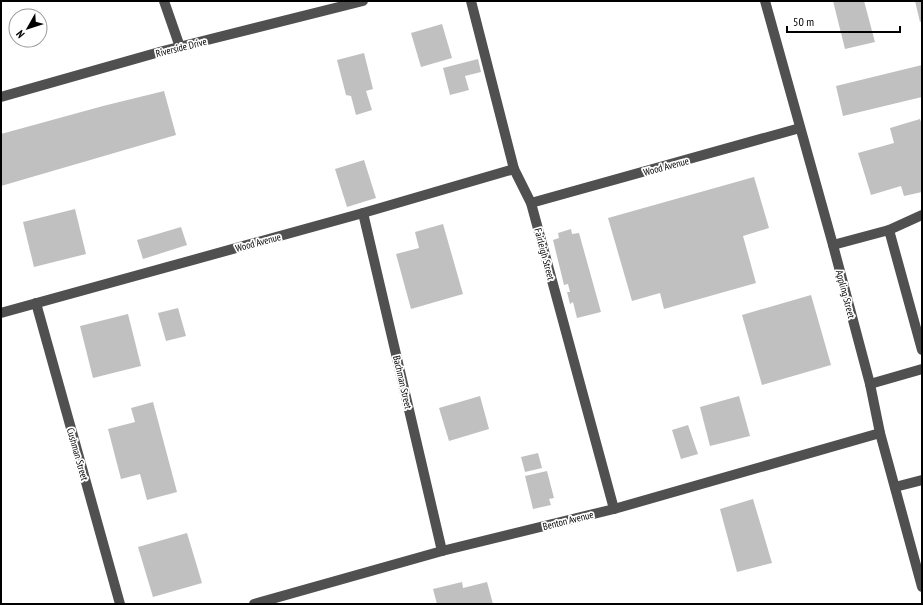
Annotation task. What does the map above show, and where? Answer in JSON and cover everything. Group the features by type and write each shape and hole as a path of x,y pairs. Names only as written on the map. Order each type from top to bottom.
{"street":[{"path":"164,1 180,47"},
{"name":"Riverside Drive","path":"1,98 180,47 363,1"},
{"name":"Fairleigh Street","path":"472,1 514,169 531,203 614,509"},
{"name":"Appling Street","path":"765,1 833,245 870,384 880,433 922,585"},
{"name":"Wood Avenue","path":"531,203 800,128"},
{"name":"Wood Avenue","path":"1,313 363,213 514,169"},
{"name":"Bachman Street","path":"363,213 442,551"},
{"path":"833,245 889,230 922,215"},
{"path":"889,230 922,350"},
{"name":"Cushman Street","path":"36,303 120,604"},
{"path":"870,384 922,369"},
{"name":"Benton Avenue","path":"254,604 442,551 614,509 880,433"},
{"path":"895,487 922,480"}],"building":[{"path":"833,1 864,1 875,42 845,49"},
{"path":"915,1 922,1 922,21 920,22"},
{"path":"442,24 452,58 421,67 411,33"},
{"path":"364,53 373,89 366,91 372,110 356,115 351,96 346,95 337,60"},
{"path":"478,59 481,72 465,76 469,90 450,95 443,68"},
{"path":"922,65 922,97 843,116 836,86"},
{"path":"164,91 176,135 1,186 1,134"},
{"path":"920,119 922,125 922,192 904,196 901,186 871,195 858,153 894,143 890,128"},
{"path":"364,160 376,198 347,207 335,169"},
{"path":"754,177 769,228 743,236 756,283 664,309 660,293 632,301 608,218"},
{"path":"75,209 86,254 34,267 23,222"},
{"path":"443,224 463,294 411,309 396,254 419,248 415,232"},
{"path":"181,227 187,245 143,259 137,240"},
{"path":"571,229 572,234 579,233 601,312 577,318 573,302 570,304 567,292 570,292 568,284 564,285 553,240 559,238 558,233"},
{"path":"811,295 831,365 762,385 742,315"},
{"path":"178,308 186,336 166,341 158,313"},
{"path":"128,314 141,366 93,378 80,326"},
{"path":"480,396 489,429 449,441 439,408"},
{"path":"739,396 750,436 710,446 700,407"},
{"path":"153,402 177,492 147,500 140,474 121,479 108,429 135,422 131,408"},
{"path":"688,425 698,454 681,459 672,430"},
{"path":"538,453 542,468 525,472 521,457"},
{"path":"547,471 554,498 549,499 551,505 533,509 525,476"},
{"path":"753,499 772,563 737,572 720,509"},
{"path":"187,533 202,583 153,597 138,547"},
{"path":"462,582 463,588 487,582 493,604 437,604 433,589"}]}
